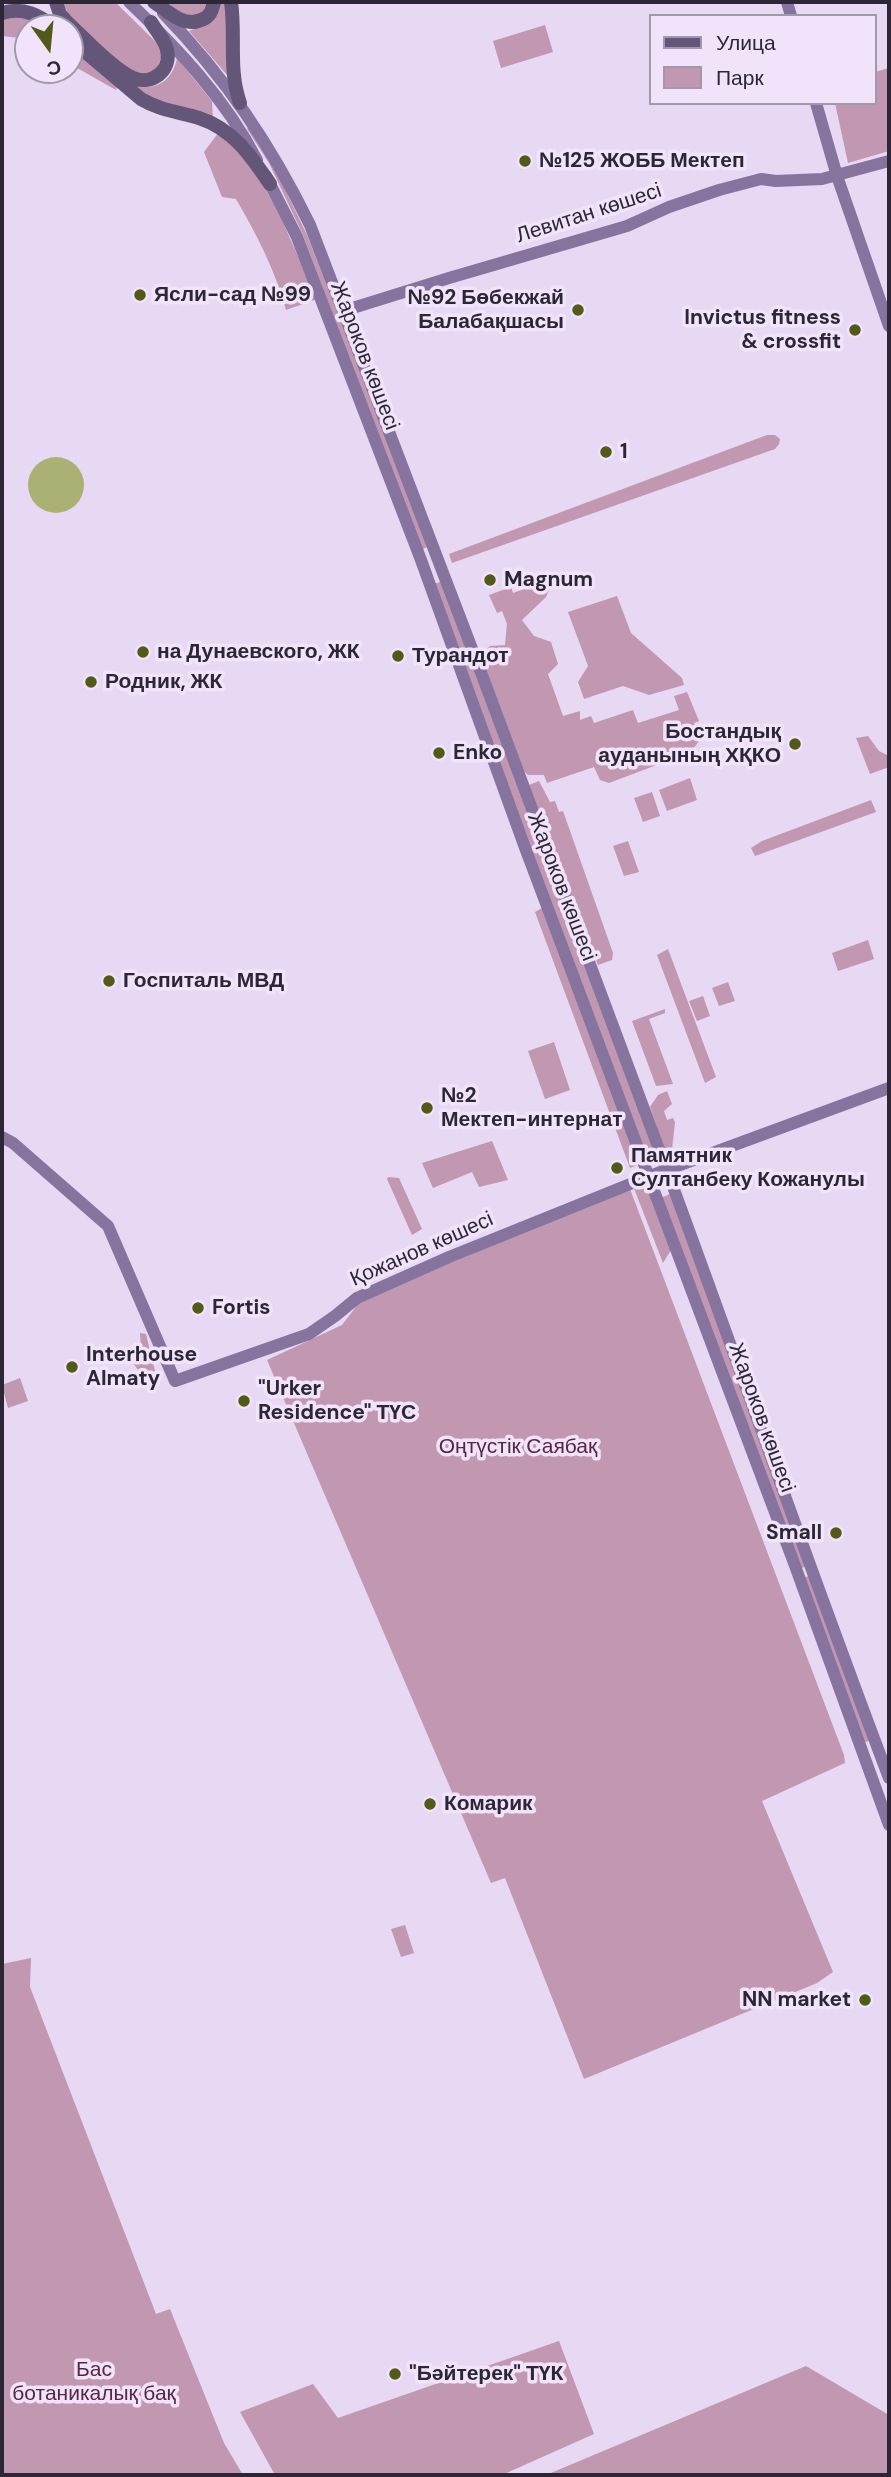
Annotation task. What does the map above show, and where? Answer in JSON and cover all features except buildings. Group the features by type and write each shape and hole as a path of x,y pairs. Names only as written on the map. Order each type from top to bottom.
{"main road":[{"path":"56,2 60,15 67,22 125,74 140,80 154,78 160,74 168,61 166,47 151,22"},
{"name":"Жароков көшесі","path":"129,2 151,22 228,110 246,138 298,237 799,1576 889,1825"},
{"path":"153,2 183,22 191,24 206,18 214,2"},
{"name":"Жароков көшесі","path":"153,2 206,60 240,103 287,177 310,225 443,569 813,1571 884,1751 889,1779"},
{"path":"231,2 232,75 240,103"},
{"path":"2,13 13,10 32,14"},
{"path":"84,51 152,106 199,118 222,130 243,146 270,184"},
{"path":"817,105 837,176 889,326"},
{"name":"Левитан көшесі","path":"343,312 627,226 669,207 761,178 776,181 837,176 889,161"},
{"path":"458,662 474,657"},
{"path":"667,1170 889,1088"},
{"name":"Қожанов көшесі","path":"2,1137 13,1143 108,1226 175,1381 309,1334 357,1297 449,1257 667,1170"},
{"path":"799,1576 813,1571"},
{"path":"865,1759 884,1751"},
{"path":"875,1785 889,1779"}],"green space":[{"path":"63,2 115,2 157,43 162,55 158,67 146,76 128,70 84,31 84,14 68,14"},
{"path":"167,2 209,2 204,11 195,17 178,12"},
{"path":"218,2 227,2 227,75 189,31 202,26"},
{"path":"14,18 14,37 2,36 2,19"},
{"path":"545,25 553,52 501,68 493,41"},
{"path":"84,57 117,86 116,90 84,72"},
{"path":"177,58 212,101 213,119 157,103 134,85 149,87 162,82 172,72"},
{"path":"889,68 889,151 848,163 835,105 877,105 877,71"},
{"path":"248,128 272,162 307,235 429,546 421,550 303,235 269,163"},
{"path":"219,132 255,169 281,218 317,299 286,310 277,281 258,239 236,199 222,197 204,152"},
{"path":"767,435 775,435 780,439 775,449 452,563 449,554"},
{"path":"554,578 546,597 522,620 534,636 551,642 558,664 548,674 563,716 580,711 580,720 591,716 594,723 633,710 638,723 679,710 674,696 687,692 699,721 694,723 699,741 691,752 609,783 600,780 594,767 547,783 544,775 528,775 520,768 480,656 490,646 505,645 507,624 502,611 497,613 489,595 511,587 513,593"},
{"path":"447,580 471,650 456,656 430,585"},
{"path":"617,596 631,633 682,678 684,685 649,695 623,686 584,699 578,682 588,666 568,612"},
{"path":"475,660 658,1146 641,1152 460,667"},
{"path":"868,736 879,751 889,756 889,767 870,774 856,738"},
{"path":"690,778 697,800 667,811 659,790"},
{"path":"539,781 550,802 555,801 559,812 563,811 613,953 612,960 598,965 534,805 529,785"},
{"path":"652,792 660,816 643,822 634,798"},
{"path":"871,800 876,812 755,856 751,848 762,841"},
{"path":"628,841 639,872 624,876 613,846"},
{"path":"542,908 638,1161 638,1165 630,1168 535,912"},
{"path":"868,940 874,959 838,971 832,953"},
{"path":"668,949 716,1077 705,1083 657,955"},
{"path":"728,982 735,1001 719,1006 712,988"},
{"path":"703,996 710,1016 697,1021 689,1001"},
{"path":"665,1009 665,1013 649,1019 673,1084 656,1086 632,1021"},
{"path":"554,1042 570,1090 545,1099 528,1051"},
{"path":"667,1091 672,1104 664,1111 667,1120 673,1118 675,1122 671,1159 667,1156 650,1107 658,1095"},
{"path":"492,1141 508,1180 479,1187 472,1172 433,1188 422,1163"},
{"path":"399,1178 422,1229 412,1235 387,1179"},
{"path":"633,1186 647,1188 671,1250 663,1263"},
{"name":"Оңтүстік Саябақ","path":"630,1189 845,1763 762,1801 833,1972 817,1983 584,2079 505,1878 491,1883 267,1360 342,1325 361,1300"},
{"path":"670,1194 805,1566 801,1569 661,1198"},
{"path":"140,1333 146,1334 157,1379 147,1385 126,1350 141,1349"},
{"path":"20,1378 28,1401 8,1408 2,1385"},
{"path":"811,1575 871,1740 863,1743 803,1578"},
{"path":"405,1925 414,1953 401,1957 391,1929"},
{"name":"Бас ботаникалық бақ","path":"31,1958 30,1987 156,2314 170,2309 224,2443 243,2475 2,2475 2,1964"},
{"path":"559,2341 594,2434 502,2475 275,2475 240,2412 313,2384 338,2418"},
{"path":"806,2366 889,2415 889,2475 546,2475"}],"shaded area":[{"path":"50,457 62,457 72,461 80,469 84,485 80,501 72,509 62,513 50,513 40,509 32,501 28,491 28,479 32,469 40,461"}],"place":[{"name":"№125 ЖОББ Мектеп","path":"525,161"},
{"name":"Ясли-сад №99","path":"140,295"},
{"name":"№92 Бөбекжай Балабақшасы","path":"578,310"},
{"name":"Invictus fitness & crossfit","path":"855,330"},
{"name":"1","path":"606,452"},
{"name":"Magnum","path":"490,580"},
{"name":"на Дунаевского, ЖК","path":"143,652"},
{"name":"Турандот","path":"398,656"},
{"name":"Родник, ЖК","path":"91,682"},
{"name":"Бостандық ауданының ХҚКО","path":"795,744"},
{"name":"Enko","path":"439,753"},
{"name":"Госпиталь МВД","path":"109,981"},
{"name":"№2 Мектеп-интернат","path":"427,1108"},
{"name":"Памятник Султанбеку Кожанулы","path":"617,1168"},
{"name":"Fortis","path":"198,1308"},
{"name":"Interhouse Almaty","path":"72,1367"},
{"name":"\"Urker Residence\" ТҮС","path":"244,1401"},
{"name":"Small","path":"836,1533"},
{"name":"Комарик","path":"430,1804"},
{"name":"NN market","path":"865,2000"},
{"name":"\"Бәйтерек\" ТҮК","path":"395,2374"}]}
